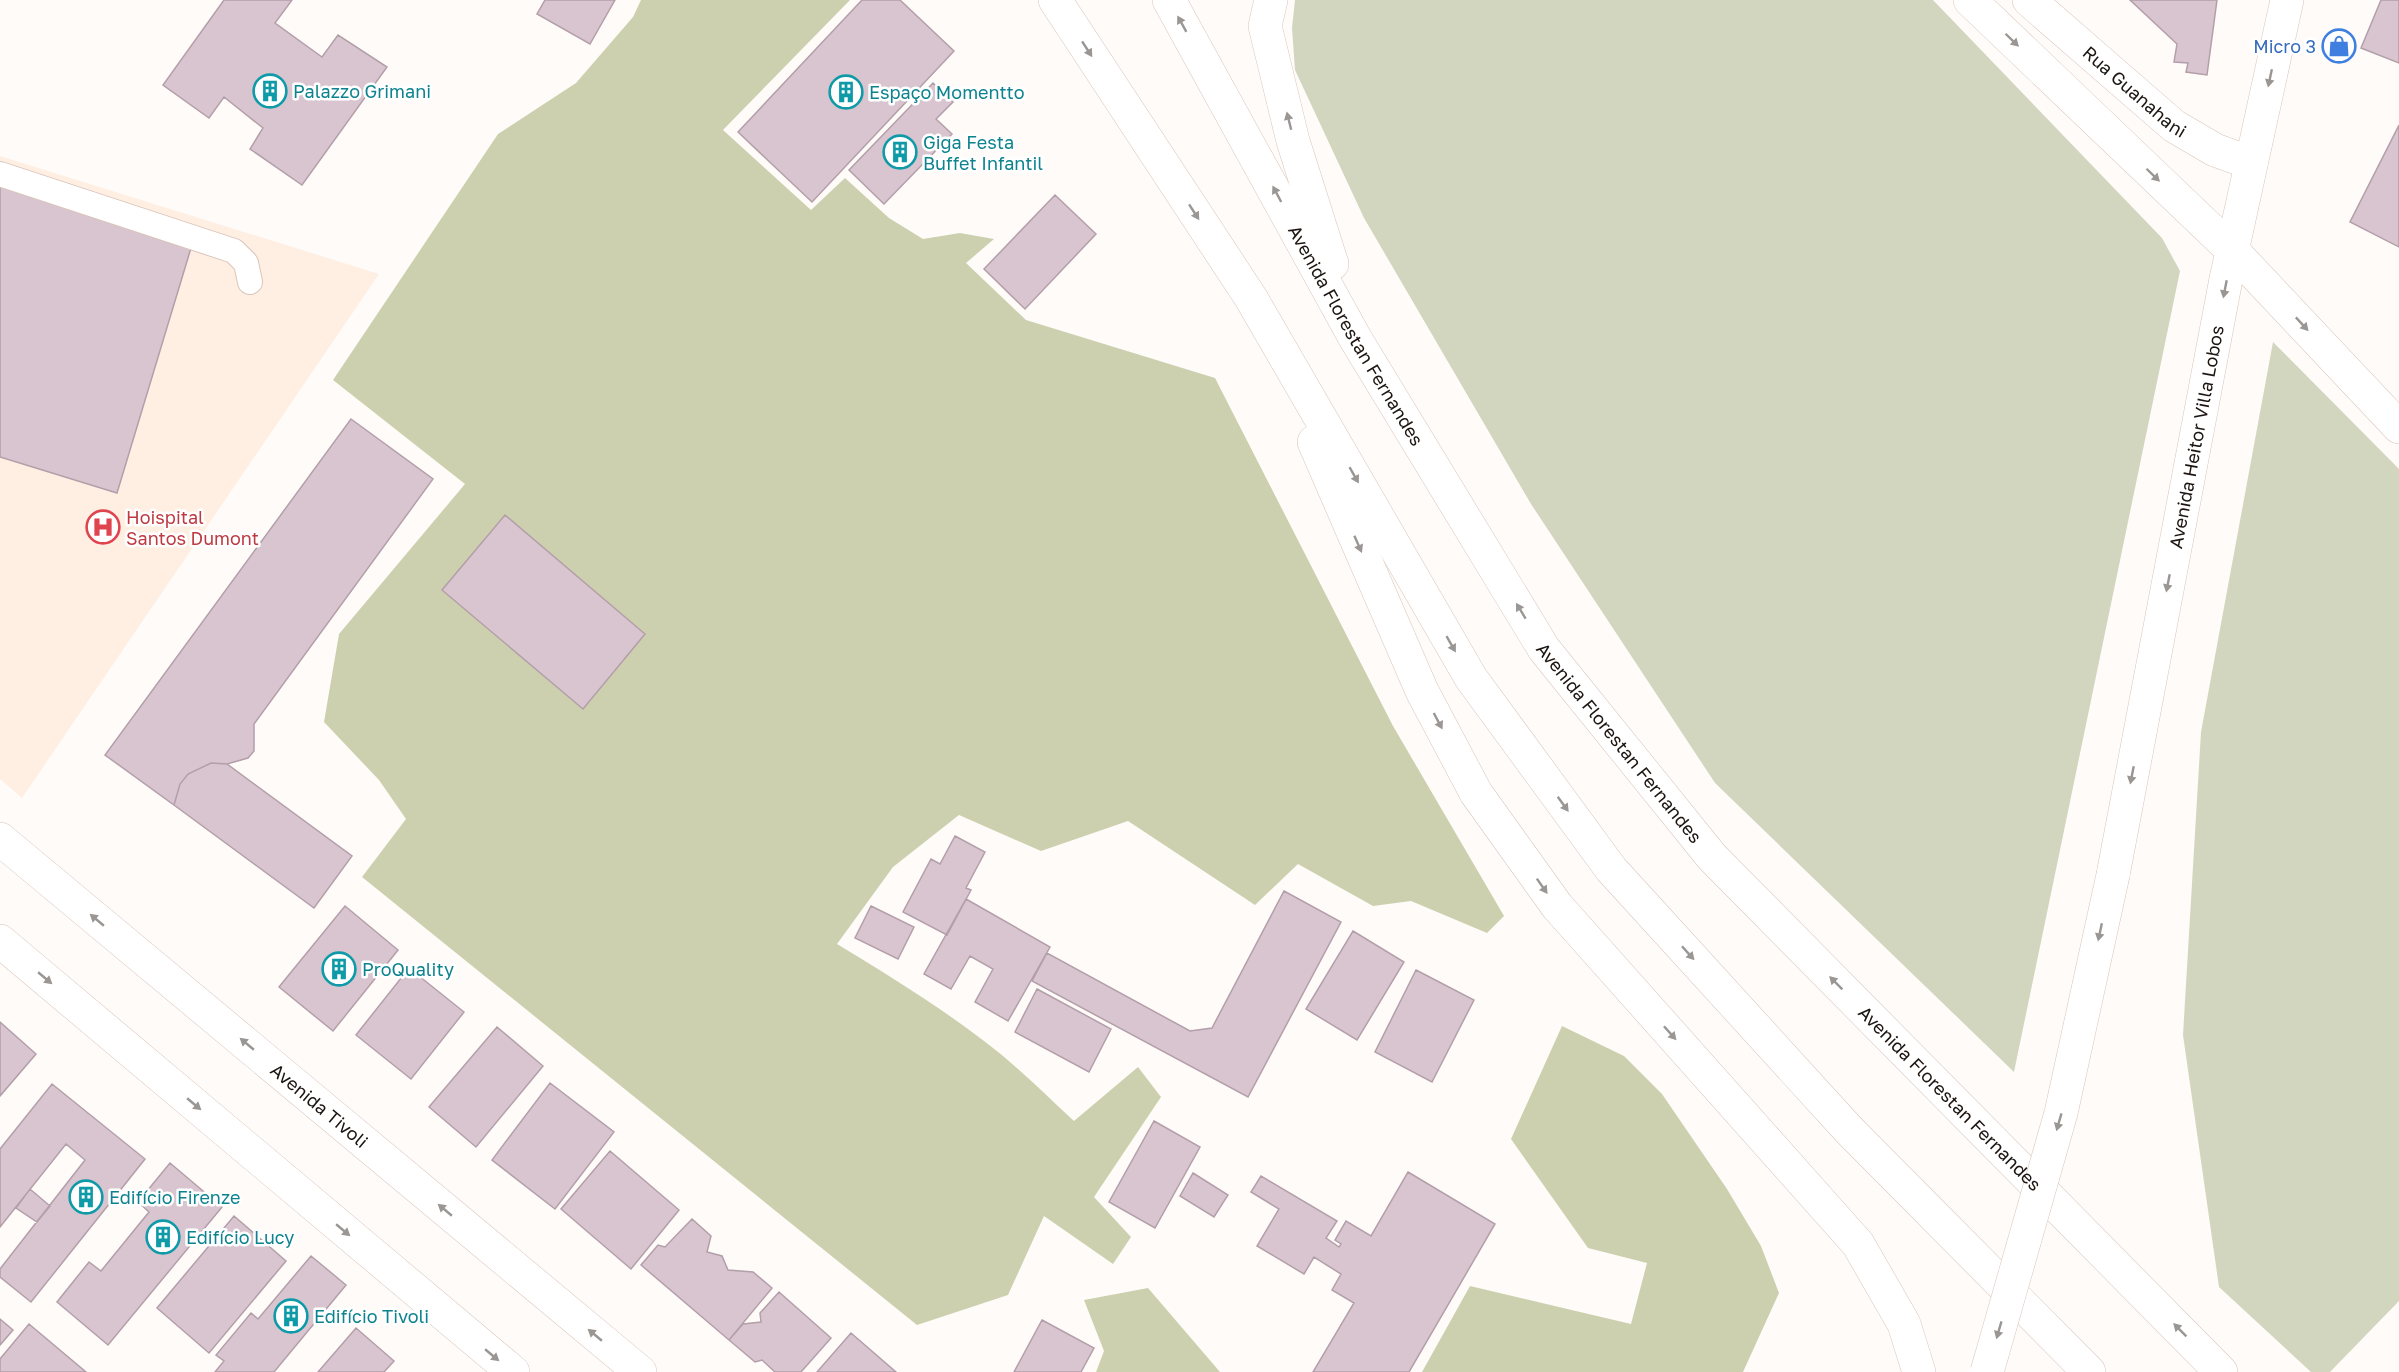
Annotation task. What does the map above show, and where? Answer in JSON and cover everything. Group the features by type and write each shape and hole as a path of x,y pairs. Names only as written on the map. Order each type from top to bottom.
{"main road":[{"path":"1054,0 1251,298 1471,678 1611,869 1849,1130 2068,1359 2089,1372"},
{"name":"Avenida Florestan Fernandes","path":"1169,0 1355,338 1544,649 1712,857 2221,1372"},
{"path":"1271,0 1265,26 1293,141 1355,338"},
{"path":"1970,0 2234,251 2399,427"},
{"name":"Rua Guanahani","path":"2029,0 2174,126 2216,150 2251,163"},
{"name":"Avenida Heitor Villa Lobos","path":"1987,1372 2061,1113 2113,875 2226,279 2234,251 2287,0"},
{"path":"1251,298 1422,691 1476,793 1557,906 1858,1244 1904,1324 1919,1372"},
{"name":"Avenida Tivoli","path":"0,839 640,1372"},
{"path":"0,941 513,1372"}],"lane":[{"path":"0,174 234,252 246,263 250,282"}],"shaded area":[{"name":"Hoispital Santos Dumont","path":"0,156 379,274 22,798 0,779"}],"green space":[{"path":"641,0 850,0 723,130 811,210 845,178 889,218 923,239 960,233 994,239 966,263 1026,320 1215,378 1393,726 1504,916 1487,933 1411,901 1373,906 1298,864 1255,905 1128,821 1041,851 959,815 893,867 837,944 894,979 984,1041 1074,1121 1138,1067 1161,1097 1094,1197 1131,1237 1113,1264 1044,1216 1008,1295 917,1325 362,877 406,819 379,780 324,722 339,634 465,484 333,380 498,134 576,83 633,17"},
{"path":"1295,0 1933,0 2162,238 2180,271 2014,1072 1715,783 1531,504 1364,218 1295,70 1292,28"},
{"path":"2273,342 2399,469 2399,1301 2330,1372 2311,1372 2219,1287 2183,1035 2201,732"},
{"path":"1562,1026 1624,1056 1662,1094 1727,1189 1761,1246 1779,1293 1743,1372 1422,1372 1470,1286 1631,1324 1647,1263 1588,1248 1511,1139"},
{"path":"1148,1288 1220,1372 1096,1372 1104,1351 1084,1300"}],"building":[{"name":"Palazzo Grimani","path":"224,0 292,0 275,23 322,57 338,35 387,67 302,185 250,149 263,128 224,97 209,118 163,85"},
{"path":"545,0 615,0 590,44 537,14"},
{"name":"Espaço Momentto","path":"862,0 900,0 954,51 812,202 738,132"},
{"path":"2130,0 2217,0 2207,75 2186,72 2188,63 2174,62 2177,44"},
{"path":"2381,0 2399,0 2399,63 2361,48"},
{"name":"Giga Festa Buffet Infantil","path":"933,83 953,102 936,119 952,134 884,204 849,170"},
{"path":"2399,125 2399,247 2350,222"},
{"path":"0,186 191,248 117,493 0,457"},
{"path":"1055,195 1096,234 1025,309 984,269"},
{"path":"351,419 433,479 254,724 254,751 248,758 227,764 211,763 188,774 180,784 174,805 105,755"},
{"path":"505,515 645,634 583,709 442,590"},
{"path":"211,763 227,764 352,856 314,908 174,805 180,784 188,774"},
{"path":"955,836 985,852 966,888 971,890 947,935 903,912 931,859 940,864"},
{"path":"1284,891 1341,922 1248,1097 1032,981 1047,953 1190,1031 1212,1028"},
{"path":"966,899 1050,947 1008,1021 975,1002 993,969 970,956 951,989 924,974"},
{"name":"ProQuality","path":"345,906 398,950 333,1031 279,987"},
{"path":"871,906 914,927 898,959 855,938"},
{"path":"1353,931 1404,962 1357,1040 1306,1009"},
{"path":"409,968 464,1012 411,1079 356,1035"},
{"path":"1416,970 1474,1000 1432,1082 1375,1052"},
{"path":"1037,989 1111,1029 1089,1072 1015,1032"},
{"path":"0,1022 36,1054 0,1096"},
{"path":"497,1027 543,1066 476,1147 429,1107"},
{"path":"550,1083 614,1132 555,1209 492,1160"},
{"name":"Edifício Firenze","path":"52,1084 145,1159 31,1302 0,1277 0,1269 85,1160 66,1144 0,1227 0,1149"},
{"path":"1154,1121 1200,1147 1155,1228 1109,1202"},
{"path":"610,1151 679,1210 631,1269 561,1209"},
{"name":"Edifício Lucy","path":"170,1163 222,1207 108,1345 57,1302 89,1262 101,1271 149,1212 138,1202"},
{"path":"1408,1172 1495,1224 1409,1372 1313,1372 1354,1303 1332,1290 1341,1274 1314,1257 1304,1274 1257,1246 1279,1209 1251,1192 1261,1176 1337,1221 1326,1238 1339,1247 1341,1244 1335,1240 1346,1221 1371,1236"},
{"path":"1193,1173 1228,1195 1214,1217 1180,1196"},
{"path":"30,1189 50,1206 37,1222 16,1208"},
{"path":"234,1216 286,1261 209,1353 157,1308"},
{"path":"692,1219 711,1236 707,1252 722,1256 728,1270 753,1272 772,1288 729,1340 641,1265 658,1245 665,1247"},
{"name":"Edifício Tivoli","path":"311,1256 346,1285 274,1372 215,1372 224,1361 216,1355 251,1313 258,1319"},
{"path":"779,1292 831,1338 801,1372 775,1372 762,1360 755,1362 729,1340 743,1324 761,1322 760,1313"},
{"path":"0,1319 13,1330 0,1345"},
{"path":"1042,1320 1094,1348 1081,1372 1014,1372"},
{"path":"29,1324 86,1372 0,1372 0,1359"},
{"path":"356,1328 394,1361 384,1372 318,1372"},
{"path":"851,1333 896,1372 817,1372"}],"place":[{"name":"Micro 3","path":"2339,46"},
{"name":"Palazzo Grimani","path":"270,91"},
{"name":"Espaço Momentto","path":"846,92"},
{"name":"Giga Festa Buffet Infantil","path":"900,152"},
{"name":"Hoispital Santos Dumont","path":"103,527"},
{"name":"ProQuality","path":"339,969"},
{"name":"Edifício Firenze","path":"86,1197"},
{"name":"Edifício Lucy","path":"163,1237"},
{"name":"Edifício Tivoli","path":"291,1316"}]}
